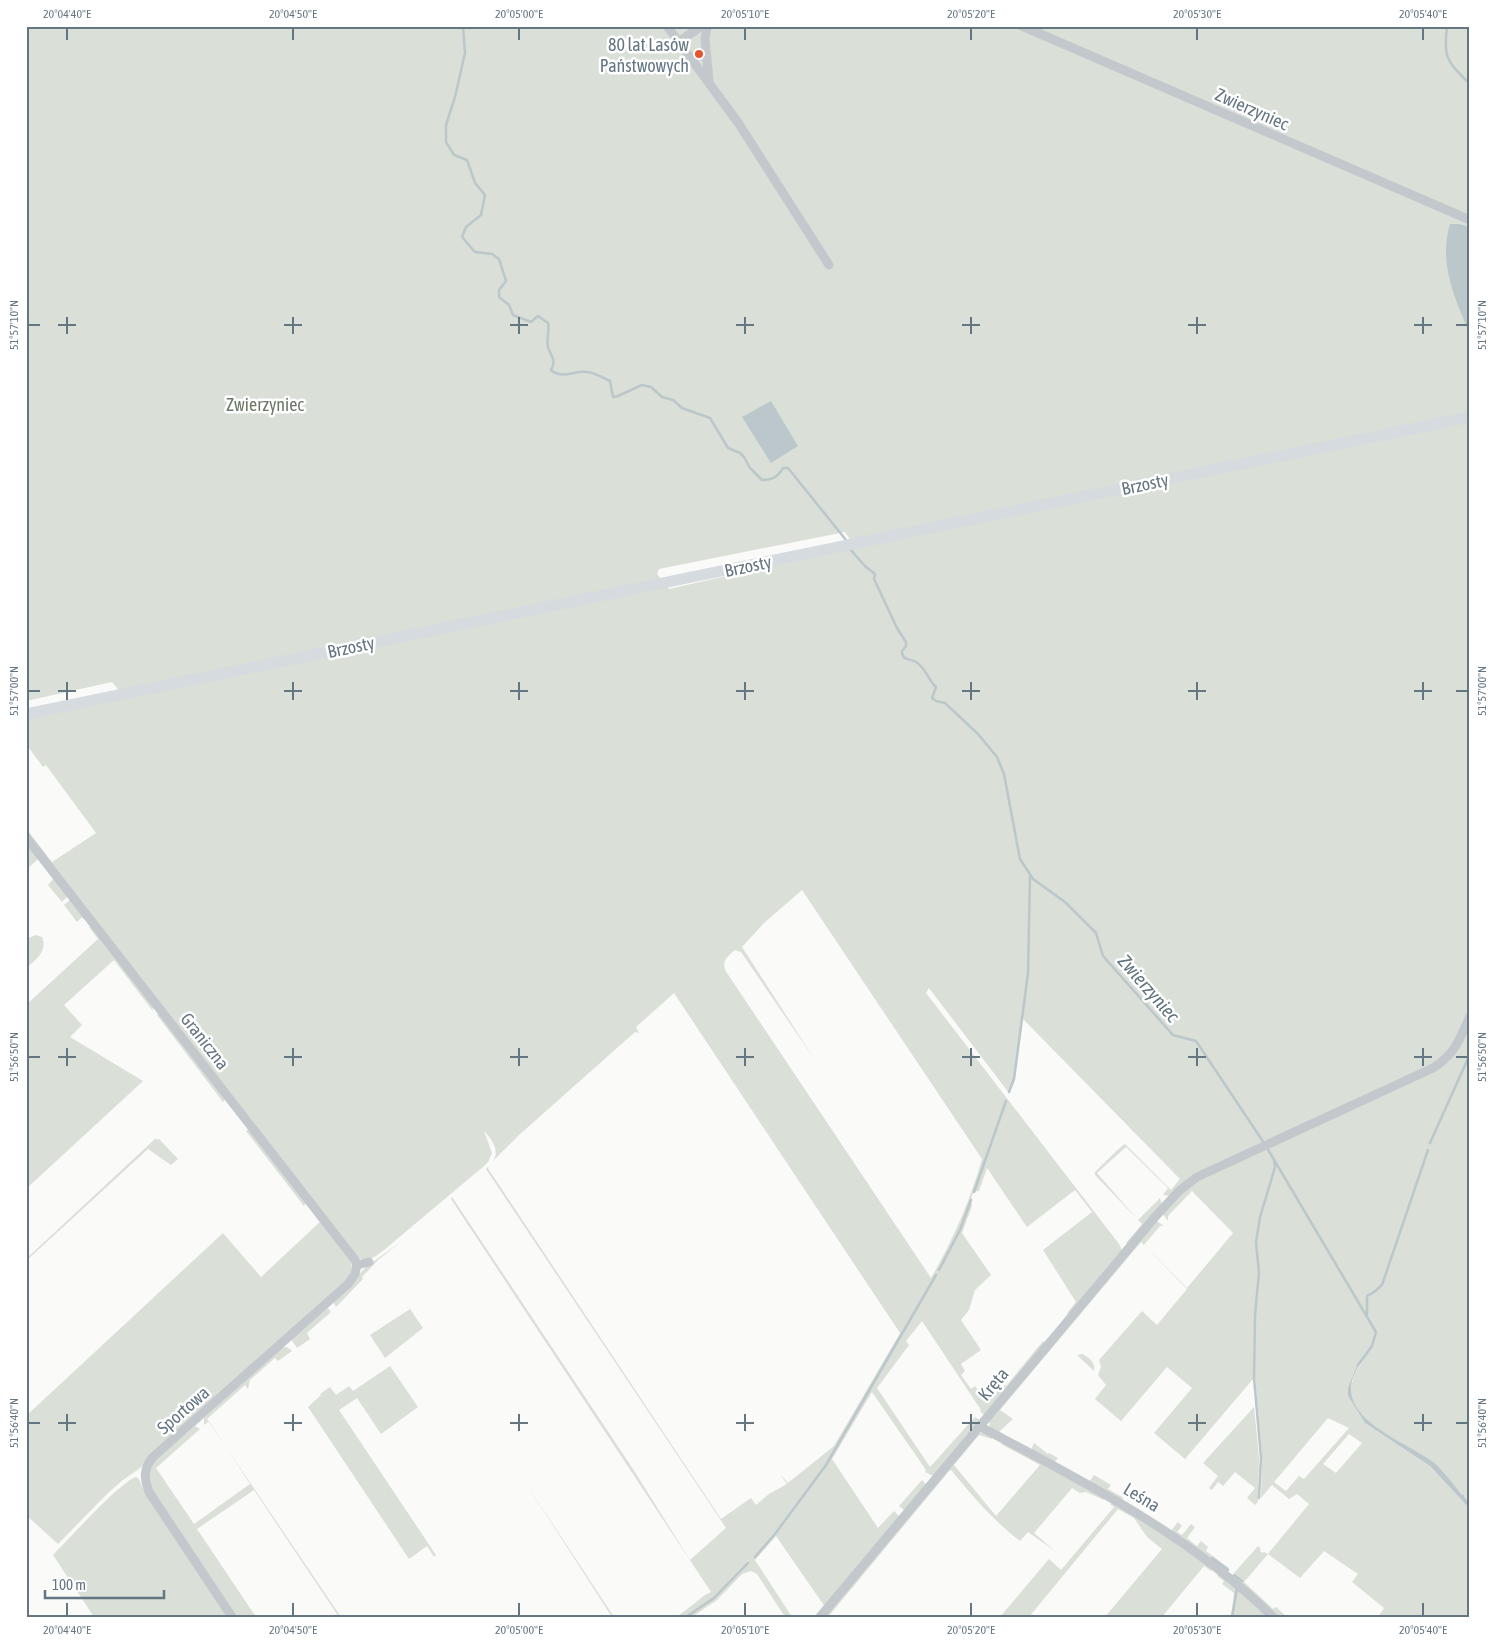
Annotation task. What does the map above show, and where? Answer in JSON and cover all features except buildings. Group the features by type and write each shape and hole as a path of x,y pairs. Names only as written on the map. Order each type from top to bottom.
{"street":[{"path":"667,26 709,81 760,156 829,265"},
{"path":"679,42 701,26"},
{"path":"707,26 704,39 709,81"},
{"name":"Zwierzyniec","path":"1022,26 1470,220"},
{"name":"Brzosty","path":"26,714 1470,417"},
{"name":"Graniczna","path":"26,837 357,1265"},
{"name":"Kręta","path":"820,1617 1155,1217 1179,1191 1197,1178 1438,1065 1448,1057 1457,1045 1470,1016"},
{"path":"357,1265 370,1262"},
{"name":"Sportowa","path":"232,1617 148,1492 144,1473 146,1467 153,1457 348,1284 355,1274 357,1265"},
{"name":"Leśna","path":"979,1426 1077,1478 1160,1528 1240,1586 1273,1617"}],"green space":[{"path":"26,26 1470,26 1470,1504 1437,1466 1371,1424 1359,1412 1352,1398 1352,1384 1348,1396 1365,1423 1430,1466 1470,1509 1470,1617 1378,1617 1384,1608 1352,1582 1358,1574 1324,1551 1300,1578 1268,1554 1309,1504 1297,1494 1289,1499 1272,1485 1261,1498 1262,1456 1255,1377 1255,1314 1253,1379 1185,1459 1154,1433 1192,1388 1167,1367 1121,1421 1095,1399 1106,1385 1098,1375 1101,1367 1099,1360 1142,1311 1157,1325 1187,1289 1141,1242 1000,1410 1013,1419 999,1432 990,1428 989,1421 1155,1220 1164,1226 1160,1226 1144,1245 1187,1288 1233,1233 1192,1191 1168,1216 1168,1221 1162,1213 1191,1184 1271,1147 1266,1140 1170,1196 1163,1195 1168,1188 1126,1147 1097,1173 1136,1218 1095,1175 1095,1172 1119,1149 1125,1144 1171,1190 1180,1179 1023,1019 1014,1081 1009,1093 929,988 926,993 1122,1250 1070,1314 1067,1313 1076,1302 1043,1250 1092,1212 1075,1190 1027,1227 987,1168 979,1191 973,1192 972,1206 962,1233 991,1275 975,1290 969,1310 961,1320 981,1350 961,1364 965,1371 961,1375 971,1389 975,1386 986,1402 1006,1386 1043,1341 1045,1343 984,1415 922,1321 906,1341 909,1345 877,1388 930,1467 975,1417 980,1420 933,1476 925,1472 926,1470 872,1392 832,1459 878,1528 894,1511 900,1517 825,1607 776,1536 755,1560 792,1617 785,1617 757,1574 751,1571 742,1574 717,1600 692,1617 677,1617 711,1592 451,1199 452,1197 633,1469 690,1560 726,1528 486,1169 487,1167 721,1519 751,1498 756,1505 769,1494 787,1484 780,1474 788,1483 834,1446 900,1333 674,993 636,1027 639,1033 635,1032 519,1135 493,1161 496,1153 495,1149 492,1141 484,1131 492,1153 488,1162 378,1255 368,1259 361,1259 357,1257 28,835 29,832 52,862 96,833 46,765 43,767 26,744 26,718 125,698 112,682 26,701","holes":["845,532 855,547 669,589 657,574 659,569","802,890 982,1159 960,1220 931,1278 725,970 724,964 728,956 735,950 741,952 815,1060 742,947 764,923","1359,1361 1361,1364 1353,1379","1328,1418 1349,1428 1304,1479 1299,1476 1286,1491 1274,1482","1349,1434 1362,1443 1336,1473 1323,1464"]},
{"path":"26,842 68,896 62,902 48,885 53,879 38,859 26,870"},
{"path":"71,899 84,920 82,917 77,922 64,905"},
{"path":"89,927 91,927 154,1007 152,1010 114,960 64,1005 82,1025 70,1037 143,1081 26,1189 26,1005 98,939"},
{"path":"36,935 42,937 42,951 26,968 26,939"},
{"path":"159,1014 225,1099 223,1102 157,1015"},
{"path":"249,1129 306,1203 304,1206 246,1131"},
{"path":"156,1138 178,1159 171,1165 148,1149 26,1261 26,1259"},
{"path":"1160,1198 1162,1205 1129,1243 1126,1243 1142,1224 1138,1220"},
{"path":"321,1221 351,1262 352,1268 348,1280 140,1468 108,1493 58,1544 26,1515 26,1416 223,1233 261,1277"},
{"path":"402,1241 378,1260 336,1307 333,1302 366,1267"},
{"path":"328,1308 331,1312 307,1333 310,1339 297,1348 291,1339"},
{"path":"410,1309 423,1328 385,1358 370,1335"},
{"path":"287,1347 292,1351 278,1361 275,1358 250,1380 248,1389 245,1385 207,1419 209,1421 204,1425 204,1418 282,1348"},
{"path":"1082,1354 1094,1365 1094,1371 1077,1355"},
{"path":"390,1366 418,1407 381,1434 357,1398 339,1410 436,1555 434,1557 427,1546 409,1559 308,1407 320,1394 330,1387 336,1395 349,1386 353,1391"},
{"path":"1254,1407 1259,1457 1258,1502 1255,1505 1247,1498 1255,1488 1235,1472 1223,1486 1218,1482 1212,1490 1209,1488 1218,1476 1203,1463"},
{"path":"195,1426 200,1429 156,1468 194,1524 250,1484 225,1446 341,1617 339,1617 254,1490 197,1529 256,1617 235,1617 152,1493 150,1479 151,1467 156,1459"},
{"path":"978,1433 984,1433 992,1437 992,1439 979,1435 954,1465 996,1516 1040,1465 1002,1443 1104,1497 1104,1500 1086,1492 1080,1493 1072,1488 1034,1533 1055,1551 1028,1532 1020,1541 992,1517 950,1470 828,1617 824,1617"},
{"path":"1034,1443 1048,1454 1058,1458 1054,1463 1031,1450"},
{"path":"1094,1475 1111,1485 1108,1489 1124,1498 1120,1500 1089,1482"},
{"path":"136,1477 227,1617 94,1617 53,1555 107,1499"},
{"path":"922,1480 927,1485 905,1511 899,1506"},
{"path":"525,1482 614,1617 612,1617"},
{"path":"1114,1502 1213,1568 1211,1571 1204,1566 1162,1617 1105,1617 1162,1549 1147,1537 1134,1518 1118,1509 1029,1617 1000,1617 1049,1559 1061,1570 1114,1507 1110,1504"},
{"path":"1178,1522 1182,1526 1177,1532 1182,1535 1191,1524 1195,1527 1187,1538 1197,1546 1201,1541 1208,1547 1206,1551 1229,1568 1227,1571 1170,1532"},
{"path":"1258,1546 1262,1553 1268,1554 1244,1582 1273,1609 1276,1607 1287,1617 1277,1617 1233,1576"},
{"path":"1220,1573 1269,1617 1231,1617 1234,1593 1222,1584 1224,1581 1217,1576"}],"shaded area":[{"path":"1450,224 1470,227 1470,334 1454,294 1447,267 1447,238"},
{"path":"771,401 798,446 771,463 742,417"},
{"path":"1359,1361 1361,1363 1352,1381 1352,1397 1359,1411 1387,1434 1433,1462 1461,1494 1464,1495 1470,1504 1470,1509 1430,1466 1365,1423 1348,1396 1348,1388"}],"waterway":[{"name":"Zwierzyniec","path":"463,26 465,53 455,97 446,125 446,142 454,155 467,160 475,183 485,195 481,215 466,227 462,237 475,252 492,254 499,259 506,281 499,290 499,297 509,305 513,315 531,322 538,316 548,323 548,347 553,361 551,370 560,374 582,372 596,374 610,381 613,397 642,385 651,387 662,397 673,400 682,408 710,418 728,448 740,453 750,468 762,480 774,477 783,468 788,468 846,540"},
{"path":"1447,26 1446,53 1448,59 1470,84"},
{"name":"Zwierzyniec","path":"850,549 875,574 874,579 897,628 906,642 902,654 906,659 916,662 936,687 932,698 945,703 978,734 997,757 1004,774 1020,859 1033,879 1065,902 1096,933 1103,956 1173,1035 1196,1041 1264,1143"},
{"path":"1009,1092 1014,1079 1028,973 1030,875"},
{"path":"1430,1143 1470,1054"},
{"path":"974,1192 1006,1101"},
{"name":"Zwierzyniec","path":"1267,1148 1376,1332 1372,1346 1358,1365"},
{"path":"1367,1315 1367,1296 1382,1285 1428,1150"},
{"path":"1259,1498 1261,1457 1254,1378 1255,1315 1259,1273 1256,1242 1260,1217 1275,1167 1274,1160"},
{"path":"939,1270 960,1230 971,1200"},
{"path":"755,1557 775,1534 826,1465 936,1275"},
{"path":"1212,1558 1228,1570"},
{"path":"686,1617 714,1598 748,1563"},
{"path":"1234,1575 1242,1581"},
{"path":"1232,1617 1237,1588"}],"place":[{"name":"80 lat Lasów Państwowych","path":"699,54"}]}
